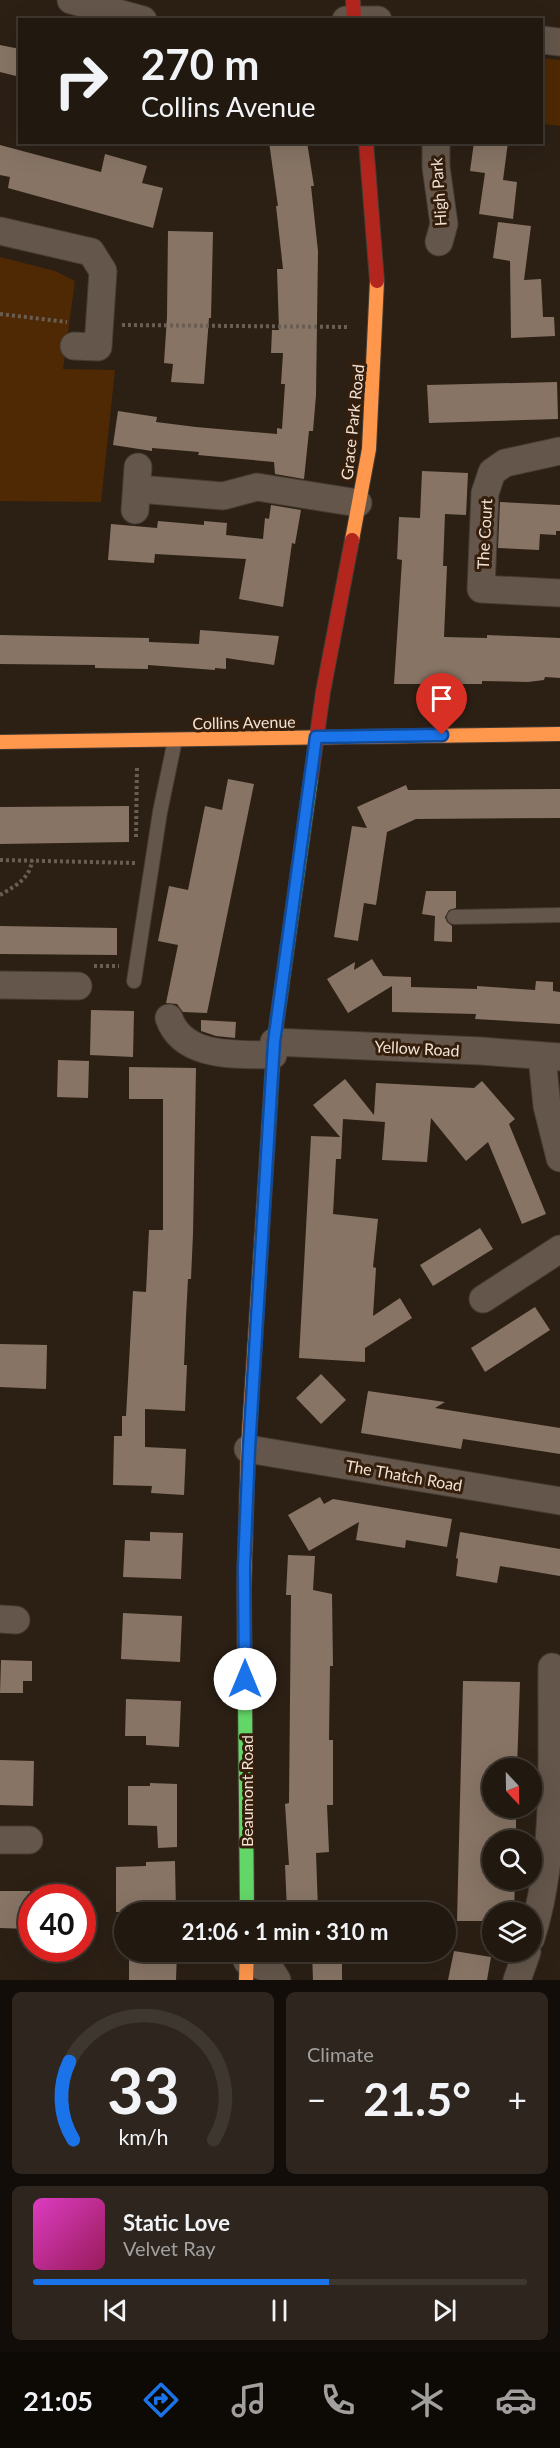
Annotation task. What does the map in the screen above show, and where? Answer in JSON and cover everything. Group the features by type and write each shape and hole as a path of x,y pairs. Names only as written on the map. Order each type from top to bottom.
{"street":[{"path":"71,0 136,18"},
{"path":"543,40 560,42"},
{"name":"Grace Park Road","path":"316,737 369,449 377,273 366,144"},
{"name":"High Park","path":"436,144 436,167 444,224 439,242"},
{"path":"0,231 91,252 103,271 98,347 74,346"},
{"name":"The Court","path":"560,451 505,463 492,472 485,493 482,589 560,593"},
{"path":"137,489 223,496 257,487 358,503"},
{"name":"Collins Avenue","path":"0,742 560,734"},
{"name":"Beaumont Road","path":"247,1902 244,1567 249,1449 273,1049 316,737"},
{"path":"0,985 78,986"},
{"name":"Yellow Road","path":"170,1018 172,1025 191,1046 209,1051 273,1049 481,1051 551,1057"},
{"path":"551,1057 547,1106 560,1158"},
{"path":"483,1299 560,1249"},
{"name":"The Thatch Road","path":"249,1449 560,1501"},
{"path":"540,1902 550,1839 552,1667"},
{"path":"0,1840 29,1840"},
{"path":"518,1980 524,1962"},
{"path":"247,1964 270,1969 277,1980"}],"lane":[{"path":"134,981 160,812 174,740"},
{"path":"454,917 560,915"}],"path":[{"path":"0,314 101,325 376,327"},
{"path":"136,741 136,838"},
{"path":"0,860 135,862 134,873"},
{"path":"0,895 25,878 31,871 32,860"}],"shaded area":[{"path":"543,58 560,60 560,126 543,124"},
{"path":"0,257 55,271 75,281 63,369 115,370 101,502 0,501"}],"building":[{"path":"0,45 18,49 18,76 0,72"},
{"path":"269,144 307,144 314,186 311,186 318,251 316,395 313,431 309,431 304,479 275,474 274,462 198,455 199,452 152,448 152,451 113,445 118,411 157,417 156,422 196,427 277,434 277,428 282,429 285,384 281,384 283,353 271,353 272,330 279,330 277,269 283,269 276,206 278,206"},
{"path":"474,144 508,144 503,180 517,182 513,219 479,214 485,173 470,171"},
{"path":"0,145 101,172 105,154 147,166 142,183 163,188 153,228 8,188 10,177 0,175"},
{"path":"498,222 531,226 524,280 541,279 543,317 554,317 555,336 511,338 510,261 493,258"},
{"path":"168,231 213,232 211,318 209,318 204,384 171,382 173,364 164,363"},
{"path":"557,382 558,419 429,423 427,385"},
{"path":"422,471 468,473 466,515 445,514 443,566 447,566 444,637 487,638 487,635 560,638 560,678 545,677 544,680 528,682 482,681 482,684 394,684 402,560 397,559 399,517 420,518"},
{"path":"500,502 560,505 560,531 556,531 556,535 540,534 539,550 498,548"},
{"path":"271,505 301,510 295,544 292,543 283,607 239,599 246,559 155,554 154,563 108,560 111,524 157,528 158,521 204,525 204,521 227,523 226,535 263,539 265,518 269,519"},
{"path":"200,630 279,636 274,665 226,658 226,669 215,668 215,670 148,665 148,669 95,668 95,665 0,664 0,635 149,638 149,642 199,644"},
{"path":"228,779 254,784 207,1013 183,1012 177,1004 166,1003 178,945 158,941 169,886 188,890 205,806 222,810"},
{"path":"406,785 408,790 560,789 560,818 416,819 387,832 376,905 364,903 358,941 334,937 352,826 367,828 357,807"},
{"path":"129,806 129,842 0,844 0,807"},
{"path":"426,891 456,891 456,908 449,910 445,917 452,926 452,942 434,941 435,916 422,914"},
{"path":"0,926 117,928 117,955 0,954"},
{"path":"372,959 383,976 411,977 411,987 477,989 477,986 535,990 536,981 553,982 553,991 560,992 560,1024 475,1019 476,1014 392,1012 392,986 348,1013 327,979 355,962 354,970"},
{"path":"91,1010 134,1011 133,1057 90,1055"},
{"path":"201,1020 236,1022 235,1038 216,1036 201,1031"},
{"path":"58,1060 89,1061 88,1098 57,1097"},
{"path":"129,1067 196,1068 193,1234 191,1279 188,1279 184,1365 187,1365 185,1411 145,1409 145,1447 186,1449 184,1495 151,1493 152,1486 113,1485 114,1436 122,1436 122,1416 126,1416 133,1291 146,1292 149,1230 163,1230 163,1099 129,1099"},
{"path":"345,1079 374,1115 376,1083 474,1088 482,1081 515,1119 509,1124 546,1214 522,1224 488,1142 466,1161 431,1118 427,1162 382,1160 385,1122 343,1119 341,1159 336,1159 333,1214 378,1219 373,1267 376,1268 373,1316 400,1298 412,1318 365,1348 365,1362 299,1358 311,1136 340,1137 313,1105"},
{"path":"480,1228 493,1249 433,1286 420,1265"},
{"path":"535,1307 550,1330 485,1372 471,1348"},
{"path":"0,1344 47,1345 46,1389 0,1387"},
{"path":"321,1374 346,1400 321,1424 296,1398"},
{"path":"368,1391 445,1402 435,1408 560,1428 560,1454 463,1439 461,1449 361,1433"},
{"path":"320,1497 324,1504 333,1499 452,1519 447,1547 406,1540 405,1548 356,1540 359,1522 309,1551 288,1515"},
{"path":"150,1532 183,1533 181,1579 123,1577 125,1540 150,1541"},
{"path":"460,1532 560,1549 560,1576 500,1566 497,1583 456,1576"},
{"path":"288,1555 315,1556 313,1590 332,1594 333,1666 330,1666 329,1740 333,1740 333,1805 327,1805 329,1852 316,1853 318,1902 287,1902 285,1865 289,1865 285,1804 289,1803 291,1595 286,1595"},
{"path":"123,1613 182,1616 180,1662 121,1659"},
{"path":"1,1660 32,1661 32,1681 23,1681 23,1693 0,1693"},
{"path":"463,1681 520,1682 517,1758 482,1758 482,1818 516,1818 516,1830 482,1830 482,1890 515,1890 514,1902 482,1902 482,1921 457,1921"},
{"path":"126,1699 181,1701 179,1747 146,1745 146,1736 125,1736"},
{"path":"0,1760 34,1761 33,1806 0,1805"},
{"path":"150,1783 177,1784 177,1847 158,1848 157,1826 128,1825 128,1786 150,1786"},
{"path":"175,1861 176,1902 116,1902 116,1867 146,1866 146,1862"},
{"path":"0,1891 18,1891 18,1929 0,1928"},
{"path":"456,1951 482,1956 482,1962 490,1962 487,1980 448,1980 452,1962 456,1962"},
{"path":"129,1962 177,1962 176,1980 129,1980"},
{"path":"312,1962 342,1962 342,1980 313,1980"}],"traffic: fast":[{"path":"269,1123 274,1042 311,778"},
{"path":"244,1590 247,1902"}],"traffic: slow":[{"path":"352,540 369,449 377,281"},
{"path":"0,742 560,734"},
{"path":"244,1590 248,1449 269,1123"},
{"path":"246,1980 247,1962"}],"traffic: jam":[{"path":"353,0 354,18"},
{"path":"366,144 377,281"},
{"path":"311,778 323,692 352,540"}],"route":[{"path":"245,1679 244,1567 249,1449 274,1042 289,919 316,737 442,735"}]}
